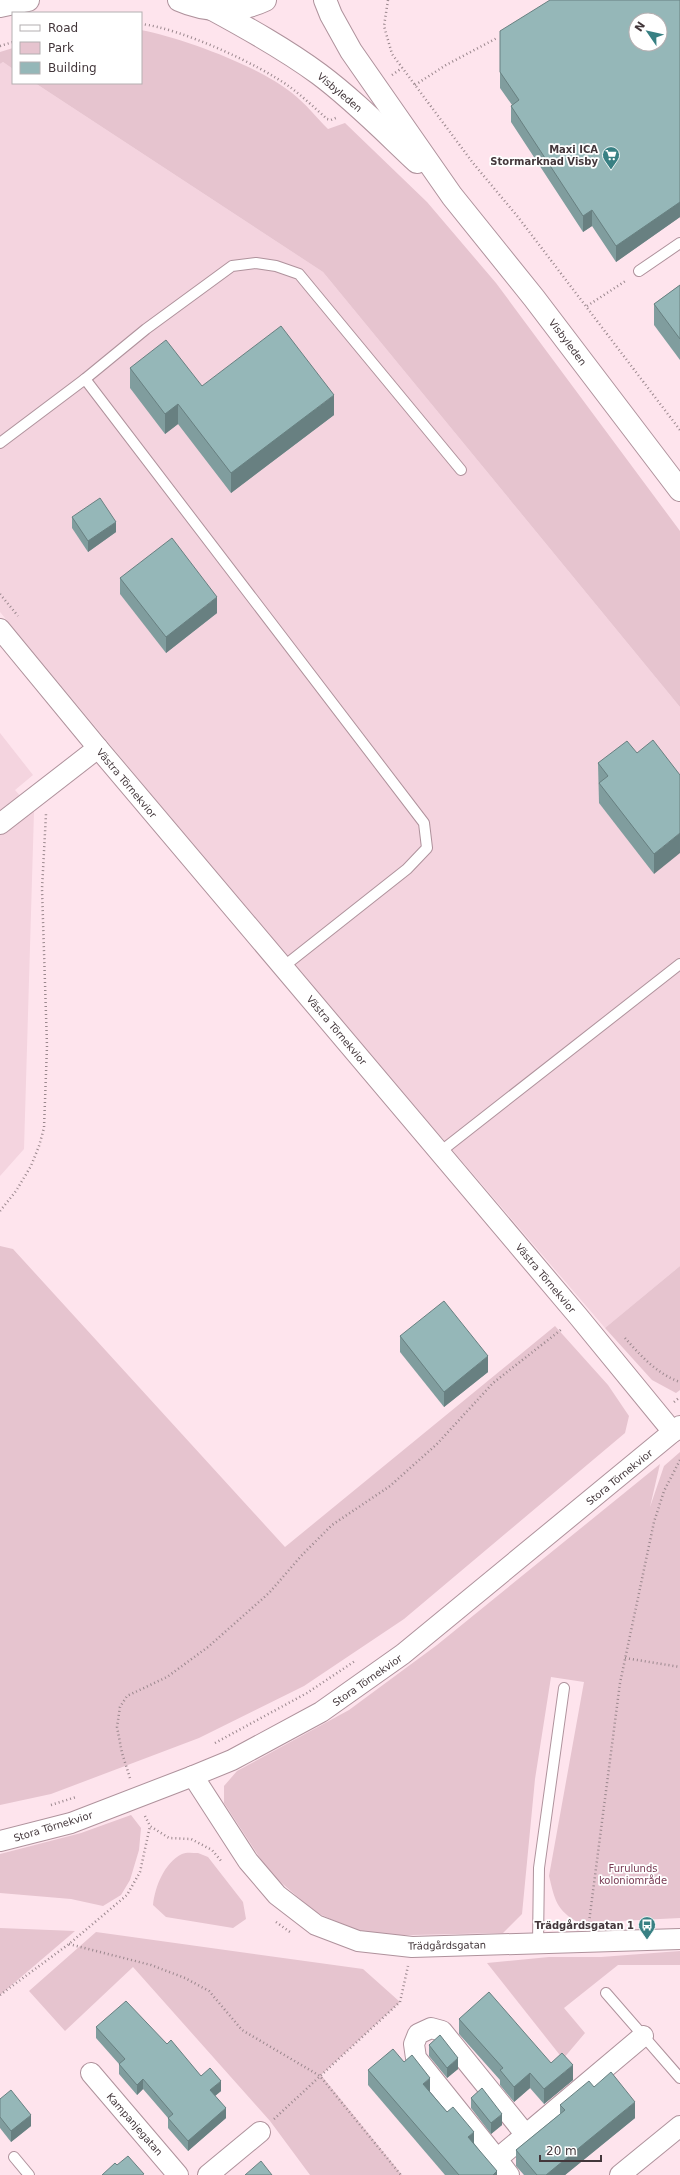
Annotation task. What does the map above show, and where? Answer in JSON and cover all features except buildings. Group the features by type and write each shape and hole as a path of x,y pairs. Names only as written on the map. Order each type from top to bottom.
{"main road":[{"path":"0,5 5,0"},
{"path":"0,5 28,0"},
{"path":"179,0 212,9 236,9 265,0"},
{"name":"Visbyleden","path":"325,0 331,15 351,51 452,196 534,298 680,490"},
{"name":"Visbyleden","path":"212,9 276,44 320,74 356,103 452,196"}],"street":[{"name":"Västra Törnekvior","path":"0,629 98,748 440,1152 660,1415 677,1429"},
{"path":"0,824 98,748"},
{"name":"Stora Törnekvior","path":"0,1841 71,1823 193,1776 232,1760 321,1712 403,1654 677,1429"},
{"name":"Trädgårdsgatan","path":"193,1776 248,1861 277,1895 316,1925 358,1941 412,1947 680,1939"},
{"path":"509,2175 416,2058 414,2044 418,2034 431,2028 442,2031 526,2134"},
{"path":"497,2159 643,2036"},
{"name":"Kampanjegatan","path":"91,2073 178,2175"},
{"path":"620,2175 680,2126"},
{"path":"208,2175 260,2132"}],"lane":[{"path":"639,271 680,243"},
{"path":"0,443 232,266 256,263 276,266 298,274 461,470"},
{"path":"85,379 424,823 427,848 407,869 283,967"},
{"path":"440,1152 680,964"},
{"path":"538,1943 539,1868 564,1688"},
{"path":"606,1993 680,2078"},
{"path":"14,2157 28,2175"}],"path":[{"path":"388,0 384,26 386,40 392,54 473,163 518,217 680,430"},
{"path":"415,85 446,65 497,38"},
{"path":"0,46 12,42"},
{"path":"587,306 639,271"},
{"path":"0,1211 16,1191 31,1166 40,1146 44,1128 47,1046 42,890 48,787"},
{"path":"124,1782 131,1780 122,1753 117,1727 120,1707 127,1696 167,1677 208,1647 269,1593 302,1555 332,1525 390,1486 437,1444 493,1384 578,1316"},
{"path":"660,1415 680,1397"},
{"path":"588,1941 590,1910 626,1658 654,1522 664,1491 680,1460"},
{"path":"208,1747 307,1693 359,1658"},
{"path":"626,1658 680,1667"},
{"path":"49,1806 79,1797"},
{"path":"0,1995 69,1944 127,1895 140,1872 150,1826"},
{"path":"69,1944 151,1965 184,1978 209,1991 242,2030 320,2076 401,2175"},
{"path":"260,2132 400,2002 412,1947"}],"shaded area":[{"path":"3,62 12,68 12,84 37,84 323,272 680,707 680,1266 605,1328 274,942 0,612 0,64"},
{"path":"0,733 33,775 15,790 34,812 24,1149 0,1176"}],"green space":[{"path":"142,30 159,34 220,54 277,83 297,97 328,129 345,123 427,202 496,283 680,531 680,707 323,272 37,84 142,84"},
{"path":"12,48 12,68 3,62 0,64 0,52"},
{"path":"0,1246 13,1249 285,1547 555,1326 608,1385 629,1416 625,1433 404,1619 304,1686 199,1738 51,1794 0,1805"},
{"path":"680,1266 680,1390 676,1393 652,1380 605,1328"},
{"name":"Furulunds koloniområde","path":"680,1452 680,1918 579,1923 565,1914 558,1904 549,1876 584,1682 551,1677 535,1779 522,1914 503,1933 368,1936 315,1912 269,1872 224,1803 224,1786 237,1771 349,1710 437,1645 660,1464 650,1507 664,1466"},
{"path":"131,1815 141,1828 139,1850 130,1880 121,1895 103,1906 71,1899 0,1893 0,1854 81,1833"},
{"path":"184,1853 198,1853 208,1857 243,1902 246,1919 233,1928 166,1917 153,1905 158,1883 165,1869 170,1863"},
{"path":"0,1928 75,1931 0,1995"},
{"path":"96,1932 363,1969 400,2002 321,2075 402,2175 310,2175 270,2121 133,1967 65,2031 29,1991"},
{"path":"680,1951 680,1965 618,1965 564,2008 585,2033 563,2059 487,1963 549,1957 601,1957"}],"place":[{"name":"Maxi ICA Stormarknad Visby","path":"611,170"},
{"name":"Trädgårdsgatan 1","path":"647,1940"}]}
